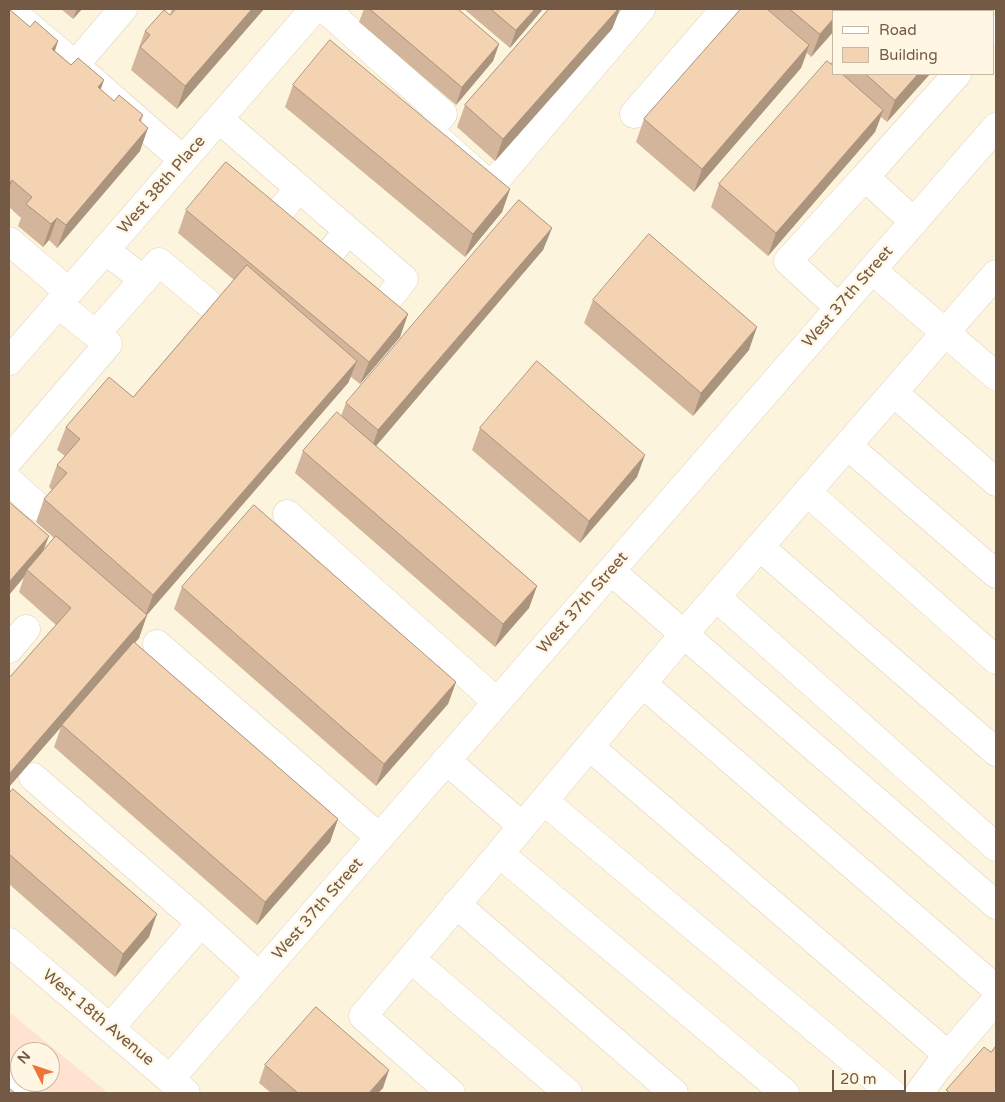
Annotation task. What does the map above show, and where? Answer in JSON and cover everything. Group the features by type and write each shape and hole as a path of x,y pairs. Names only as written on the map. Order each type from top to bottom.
{"street":[{"path":"9,9 183,160"},
{"path":"75,65 123,9"},
{"name":"West 38th Place","path":"9,360 314,9"},
{"path":"324,9 443,114 429,131 490,186 641,9"},
{"path":"634,114 725,9"},
{"path":"839,308 788,261 956,75"},
{"path":"219,119 404,279 381,308"},
{"name":"West 37th Street","path":"178,1086 260,976 996,127"},
{"path":"865,176 914,222"},
{"path":"278,214 299,188"},
{"path":"326,258 348,231"},
{"path":"105,250 144,280"},
{"path":"9,460 108,344 96,334 64,298 13,252"},
{"path":"96,334 159,262 208,303"},
{"path":"872,270 996,376"},
{"path":"452,1093 363,1016 684,634 946,333 993,283"},
{"path":"894,393 996,482"},
{"path":"848,446 996,574"},
{"path":"9,481 38,507"},
{"path":"807,492 996,660"},
{"path":"287,514 497,702"},
{"path":"760,547 996,752"},
{"path":"611,571 996,905"},
{"path":"716,597 996,847"},
{"path":"157,644 379,837"},
{"path":"643,684 996,988"},
{"path":"590,747 948,1055"},
{"path":"446,760 522,826"},
{"path":"33,777 260,976"},
{"path":"544,801 892,1093"},
{"path":"500,854 785,1093"},
{"path":"456,904 674,1093"},
{"path":"110,1028 201,923"},
{"name":"West 18th Avenue","path":"9,942 178,1086"},
{"path":"411,959 568,1093"},
{"path":"919,1093 948,1055 996,1000"},
{"path":"9,1086 16,1093"}],"shaded area":[{"path":"9,1012 46,1042 10,1042 10,1092 60,1092 60,1054 108,1093 9,1093"}],"building":[{"path":"9,9 30,27 35,21 58,41 52,49 71,65 78,58 104,80 98,87 114,101 119,95 143,115 139,120 148,128 66,225 57,218 51,224 26,204 32,197 12,180 9,184"},
{"path":"176,9 252,9 185,86 140,47 150,35 145,31 164,10 170,15"},
{"path":"370,9 458,9 499,44 462,87"},
{"path":"491,9 535,9 516,30"},
{"path":"549,9 618,9 503,139 465,105"},
{"path":"741,9 767,9 809,45 702,169 644,119"},
{"path":"790,9 842,9 832,10 832,20 820,34"},
{"path":"871,9 975,9 974,10"},
{"path":"330,40 510,189 473,234 293,85"},
{"path":"827,61 832,65 832,75 843,75 883,110 776,233 719,184"},
{"path":"867,75 917,75 895,100"},
{"path":"226,162 408,314 369,362 186,210"},
{"path":"519,200 552,228 378,430 346,403"},
{"path":"649,234 757,327 701,393 593,300"},
{"path":"247,265 357,361 153,595 44,499 67,473 57,465 80,439 66,427 109,377 133,397"},
{"path":"537,361 645,455 589,521 480,428"},
{"path":"337,412 537,586 503,624 303,451"},
{"path":"9,502 49,536 9,582"},
{"path":"254,505 456,682 384,764 182,587"},
{"path":"56,536 147,615 9,774 9,678 71,608 27,570"},
{"path":"134,642 338,819 265,902 62,725"},
{"path":"13,789 157,914 123,954 9,854 9,794"},
{"path":"316,1007 389,1070 369,1093 298,1093 265,1065"},
{"path":"996,1046 996,1093 950,1093 946,1090 984,1047 991,1052"}]}
